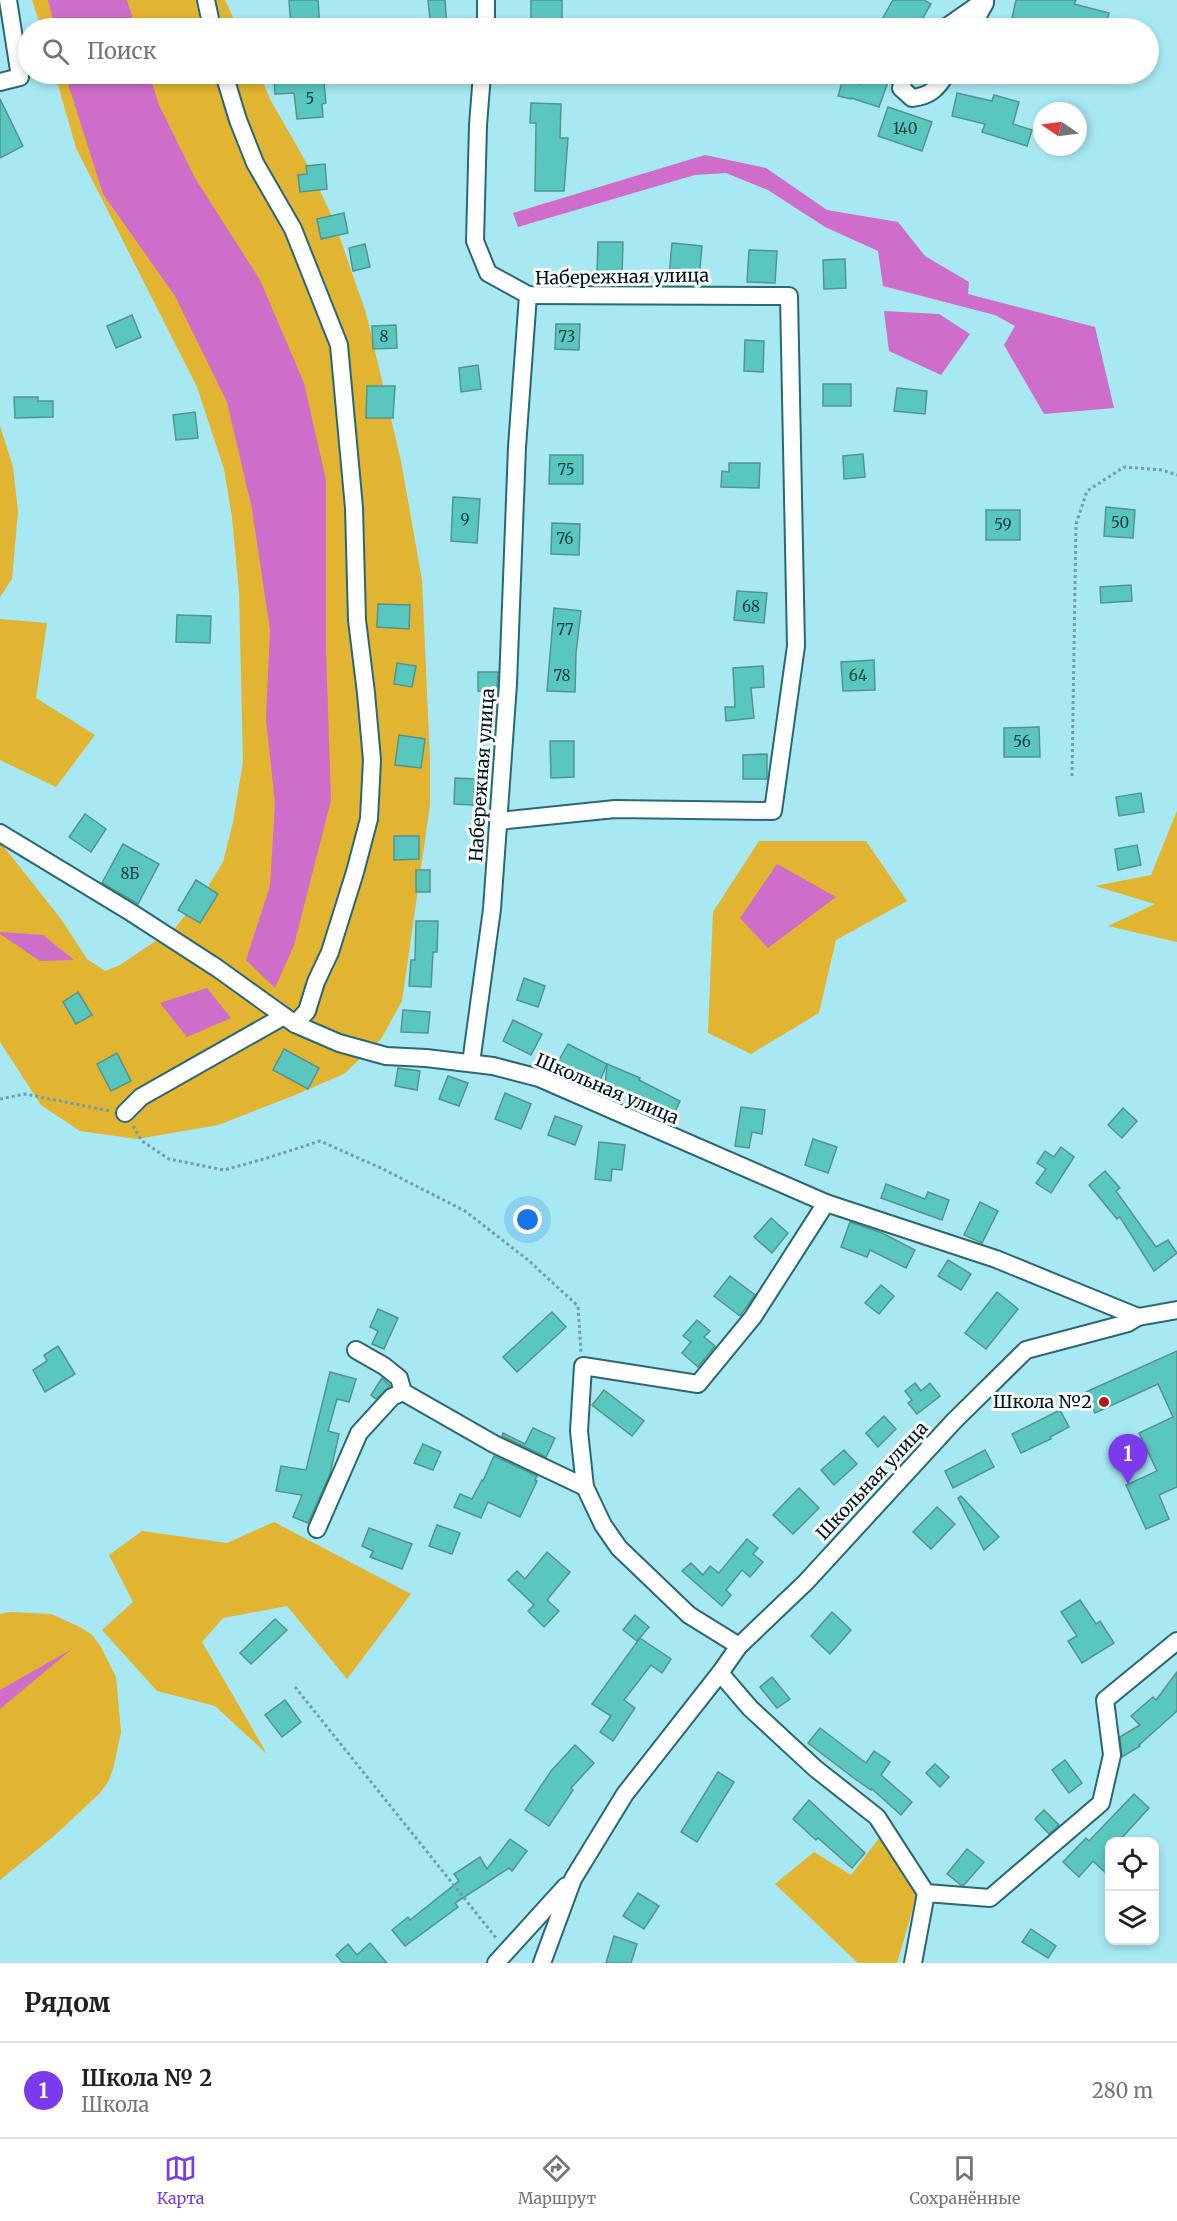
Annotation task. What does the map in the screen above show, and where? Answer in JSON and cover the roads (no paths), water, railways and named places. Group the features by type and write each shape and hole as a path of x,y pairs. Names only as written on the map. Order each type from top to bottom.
{"street":[{"path":"8,0 18,64"},
{"path":"206,0 210,18"},
{"path":"486,0 486,18"},
{"path":"960,18 986,0"},
{"path":"976,18 986,0"},
{"path":"0,82 18,78"},
{"path":"125,1113 141,1097 307,1011 316,982 330,952 369,819 372,760 357,620 354,508 339,345 293,229 255,163 227,84"},
{"path":"481,84 475,241 488,273 528,295"},
{"path":"902,84 901,88 912,98 924,97 937,89 940,84"},
{"name":"Набережная улица","path":"471,1063 492,909 499,821 508,684 517,447 528,295 789,296 796,646 773,811 615,808 499,821"},
{"path":"0,833 132,913 217,968 290,1020"},
{"name":"Школьная улица","path":"290,1020 339,1043 386,1056 493,1066 538,1078 826,1203 996,1259 1138,1317"},
{"path":"739,1646 689,1615 619,1548 603,1525 585,1487 579,1431 583,1366 698,1384 753,1317 826,1203"},
{"name":"Школьная улица","path":"502,1957 573,1879 625,1794 739,1646 806,1582 954,1421 1026,1350 1128,1323 1138,1317 1177,1310"},
{"path":"356,1350 384,1366 399,1378 403,1392 494,1444 585,1487"},
{"path":"316,1529 358,1433 392,1397 403,1392"},
{"path":"926,1893 990,1898 1101,1803 1112,1755 1105,1700 1177,1641"},
{"path":"720,1673 750,1708 816,1769 877,1817 926,1893 914,1963"},
{"name":"Школьная улица","path":"542,1963 573,1879"}],"place":[{"name":"Школа №2","path":"1104,1402"},
{"name":"Школа № 2","path":"1128,1484"}]}
